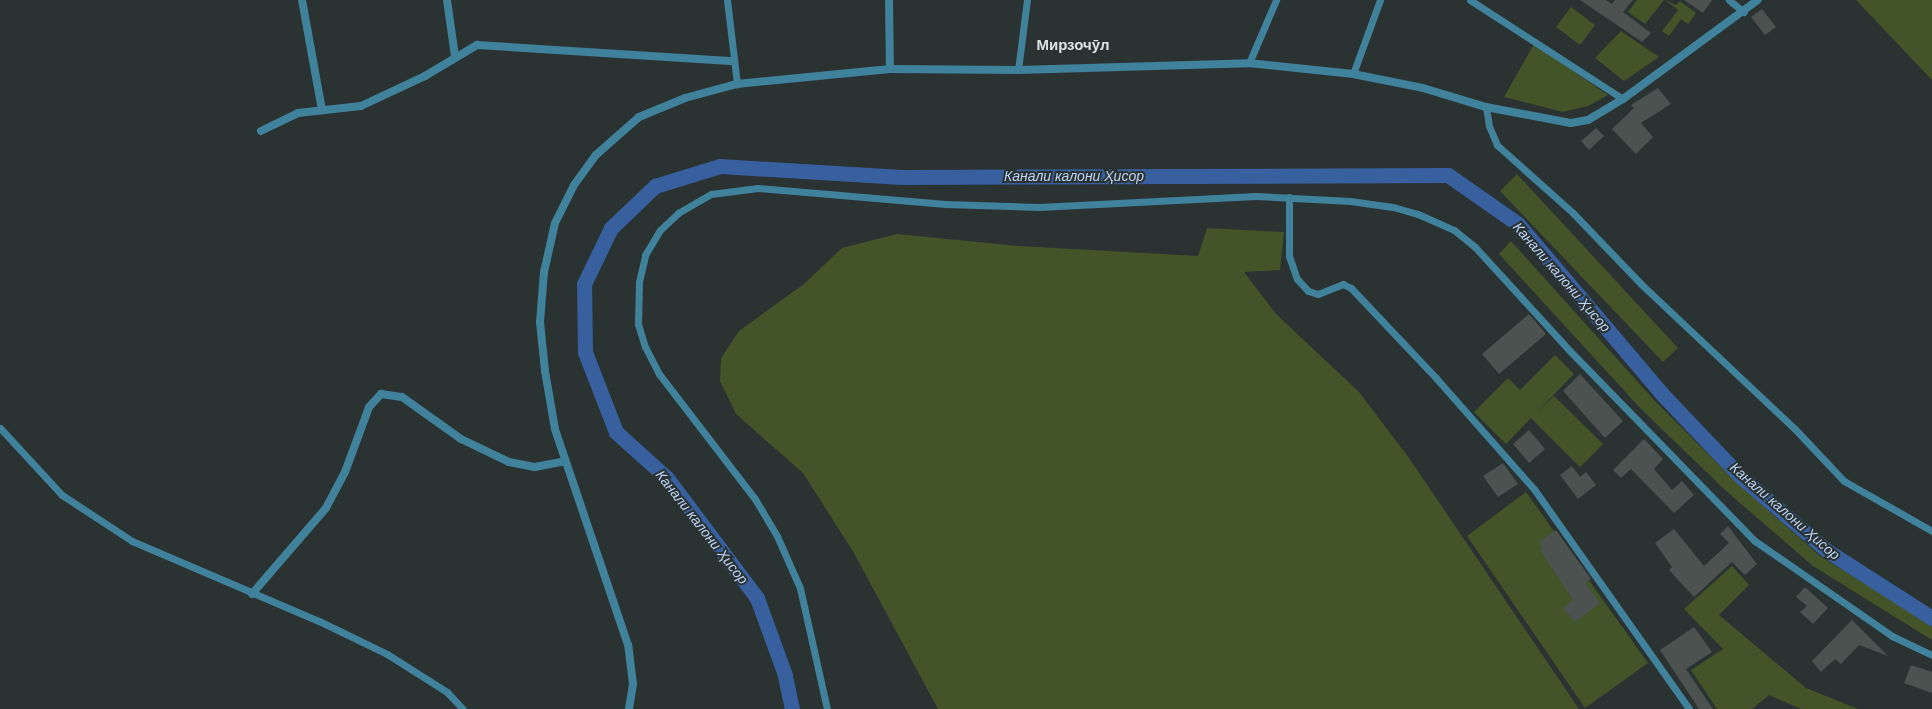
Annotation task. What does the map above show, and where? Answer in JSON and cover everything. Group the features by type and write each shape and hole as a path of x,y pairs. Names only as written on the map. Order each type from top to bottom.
{"street":[{"path":"302,0 322,110"},
{"path":"447,0 456,56"},
{"path":"890,0 890,69"},
{"path":"629,709 633,684 628,645 555,429 545,371 540,322 544,272 555,223 574,185 596,155 639,118 685,98 737,84 890,69 1018,70 1249,64 1353,74 1423,88 1486,107 1571,123 1588,120 1623,99 1744,12 1758,0"},
{"path":"261,131 288,116 322,110 361,106 425,76 456,56 477,45 492,44 734,61"},
{"path":"252,594 326,508 346,472 369,407 382,394 402,397 462,439 509,462 535,468 565,461"}],"lane":[{"path":"727,0 737,84"},
{"path":"1018,70 1027,0"},
{"path":"1249,64 1276,0"},
{"path":"1353,74 1380,0"},
{"path":"1470,0 1623,99"},
{"path":"1729,0 1744,12"},
{"path":"1486,107 1489,126 1497,145 1573,213 1640,284 1794,428 1844,481 1932,531"},
{"path":"827,709 800,588 777,536 755,499 659,374 645,347 638,324 639,282 645,255 660,230 692,202 711,194 743,189 797,190 945,204 1039,207 1256,196 1393,207 1454,230 1475,247 1570,351 1755,541 1892,636 1932,655"},
{"path":"1289,198 1289,256 1299,282 1308,291 1318,294 1343,284 1351,288 1436,378 1534,489 1689,709"},
{"path":"0,428 62,495 132,542 252,594 319,621 400,661 447,692 463,709"}],"green space":[{"path":"1637,0 1664,0 1645,24 1628,12"},
{"path":"1665,0 1676,5 1680,1 1696,13 1688,24 1681,19 1669,36 1662,31 1678,10"},
{"path":"1856,0 1932,0 1932,80"},
{"path":"1571,7 1595,25 1580,45 1556,27"},
{"path":"1621,31 1659,57 1624,81 1595,58"},
{"path":"1534,44 1608,95 1588,106 1563,112 1504,97"},
{"path":"1517,174 1678,348 1663,362 1500,191"},
{"path":"1207,228 1284,232 1280,270 1244,272 1276,314 1359,392 1409,458 1579,709 938,709 854,553 803,473 736,414 720,381 721,358 739,331 804,284 842,248 897,234 1019,246 1198,256"},
{"path":"1511,241 1654,400 1735,481 1820,556 1932,625 1932,640 1813,566 1725,490 1641,409 1499,254"},
{"path":"1555,355 1574,374 1537,412 1554,396 1603,444 1580,467 1531,418 1506,444 1474,412 1508,378 1520,390"},
{"path":"1526,492 1648,663 1585,708 1467,536"},
{"path":"1732,566 1749,585 1719,615 1806,688 1858,709 1801,709 1769,695 1752,709 1717,709 1691,670 1723,649 1684,609"}],"building":[{"path":"1580,0 1606,0 1612,4 1615,0 1633,0 1623,12 1651,33 1642,42"},
{"path":"1684,0 1712,0 1703,13"},
{"path":"1762,9 1776,27 1765,35 1751,17"},
{"path":"1658,88 1671,104 1641,123 1653,137 1636,154 1612,129 1634,108 1631,105"},
{"path":"1596,128 1604,136 1589,150 1581,141"},
{"path":"1529,314 1546,334 1499,374 1482,354"},
{"path":"1580,374 1623,421 1605,438 1563,391"},
{"path":"1529,430 1545,449 1529,463 1513,444"},
{"path":"1644,439 1663,459 1654,469 1672,490 1682,481 1694,495 1674,513 1631,469 1621,478 1613,470"},
{"path":"1503,463 1518,484 1498,497 1483,476"},
{"path":"1572,466 1580,477 1586,472 1596,485 1578,499 1560,475"},
{"path":"1728,526 1757,564 1745,575 1732,562 1694,597 1669,570 1672,567 1655,543 1674,529 1704,566 1729,543 1720,534"},
{"path":"1556,530 1591,579 1585,583 1600,603 1575,622 1563,608 1573,600 1540,550 1543,548 1539,542"},
{"path":"1805,587 1828,608 1813,624 1800,612 1807,606 1796,597"},
{"path":"1852,620 1888,656 1859,645 1841,664 1835,659 1821,672 1812,661"},
{"path":"1694,627 1712,652 1686,669 1713,709 1699,709 1660,650"},
{"path":"1911,665 1932,672 1932,693 1904,683"}],"waterway":[{"name":"Канали калони Ҳисор","path":"792,709 785,675 757,598 667,478 616,432 585,352 584,284 611,228 655,186 720,166 902,177 1448,175 1518,224 1662,394 1740,476 1826,550 1932,618"}],"district":[{"name":"Мирзочӯл","path":"1073,45"}]}
